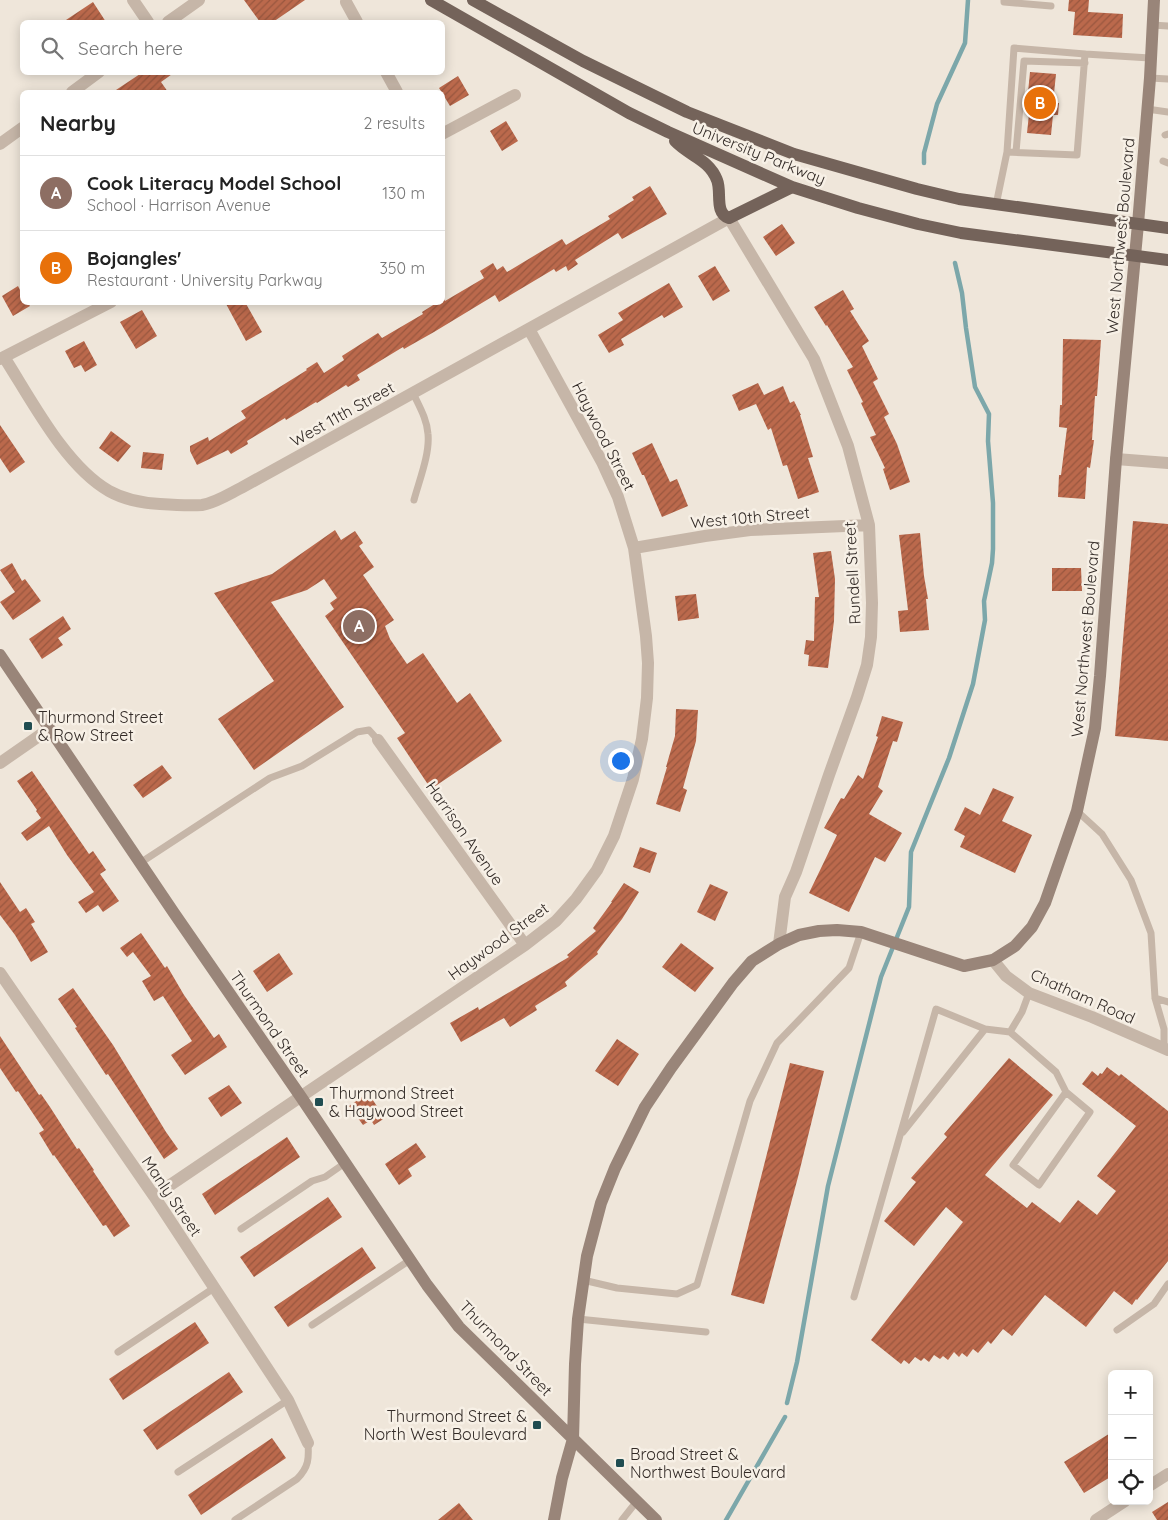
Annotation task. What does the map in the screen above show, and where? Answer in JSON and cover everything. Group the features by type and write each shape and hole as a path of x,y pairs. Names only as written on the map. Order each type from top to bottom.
{"main road":[{"name":"University Parkway","path":"431,0 629,113 792,187 858,208 961,234 1168,260"},
{"name":"University Parkway","path":"473,0 584,61 687,112 794,154 959,199 1168,228"},
{"name":"West Northwest Boulevard","path":"554,1520 562,1478 573,1439 578,1319 592,1232 601,1203 615,1168 645,1107 733,982 752,961 779,944 799,935 819,931 860,932 964,966 993,960 1015,946 1032,927 1045,903 1077,811 1095,728 1116,459 1150,78 1154,0"},
{"path":"668,132 678,143 710,167 718,182 721,212 724,216 729,218 792,187"},
{"name":"Thurmond Street","path":"0,655 301,1097 426,1285 459,1327 656,1520"}],"street":[{"path":"133,0 147,20"},
{"path":"171,20 199,0"},
{"path":"346,2 357,20"},
{"path":"75,90 96,75"},
{"path":"388,75 396,90"},
{"path":"445,132 515,95"},
{"path":"0,144 20,129"},
{"name":"West 11th Street","path":"2,358 52,432 73,459 92,479 115,494 128,499 176,505 203,504 240,488 729,218"},
{"name":"Rundell Street","path":"729,218 814,360 848,446 869,525 872,603 871,637 867,665 796,872 785,897 779,944"},
{"path":"2,358 105,305"},
{"name":"Haywood Street","path":"154,1196 524,945 556,921 576,900 597,870 614,836 633,779 643,730 647,698 648,663 646,636 634,548 618,497 602,462 529,329"},
{"path":"1116,459 1168,463"},
{"name":"West 10th Street","path":"634,548 750,530 869,525"},
{"path":"0,762 49,729"},
{"name":"Harrison Avenue","path":"378,740 524,945"},
{"name":"Chatham Road","path":"993,960 1006,976 1029,993 1092,1017 1166,1050"},
{"name":"Manly Street","path":"0,973 154,1196 288,1400 308,1442"},
{"path":"1153,1483 1168,1474"},
{"path":"1096,1520 1119,1505"}],"lane":[{"path":"1004,0 1004,2 1051,6"},
{"path":"1152,25 1168,26"},
{"path":"996,205 1007,152 1014,48 1150,58"},
{"path":"1007,152 1077,155 1085,54"},
{"path":"1016,152 1024,61 1085,63"},
{"path":"1150,78 1168,79"},
{"path":"1146,109 1168,112"},
{"path":"413,393 424,416 428,435 426,454 414,500"},
{"path":"140,863 270,778 302,766 356,732 369,730 378,740"},
{"path":"1077,811 1102,834 1131,880 1151,933 1155,998 1164,1029 1166,1050"},
{"path":"583,1280 617,1288 677,1294 697,1285 750,1101 777,1043 849,968 860,932"},
{"path":"1010,1032 1022,1012 1029,993"},
{"path":"1155,998 1168,1002"},
{"path":"854,1297 936,1009 985,1029 1010,1032 1056,1072 1066,1092 1090,1112 1038,1185 1013,1165 1066,1092"},
{"path":"900,1136 985,1029"},
{"path":"242,1229 312,1181 325,1177 345,1163"},
{"path":"312,1325 410,1260"},
{"path":"1117,1330 1154,1304 1168,1284"},
{"path":"118,1352 214,1288"},
{"path":"578,1319 706,1332"},
{"path":"178,1472 288,1400"},
{"path":"235,1520 297,1479 304,1472 309,1458 308,1442"},
{"path":"622,1520 637,1501"}],"building":[{"path":"244,0 305,0 276,20 259,20"},
{"path":"1069,0 1089,0 1088,12 1123,14 1122,38 1073,35 1075,12 1068,11"},
{"path":"93,2 105,20 66,20"},
{"path":"1030,72 1056,74 1053,103 1059,103 1058,115 1053,115 1051,135 1027,133 1029,114 1026,113"},
{"path":"138,75 171,75 161,82 167,90 116,90"},
{"path":"458,76 469,95 450,106 445,98 445,90 440,90 439,88"},
{"path":"506,121 518,141 502,151 490,131"},
{"path":"650,186 667,214 622,239 618,233 575,260 578,264 568,271 566,266 556,272 554,269 499,302 495,295 357,375 360,380 348,387 346,385 286,420 285,418 247,441 248,444 231,454 228,450 197,465 190,451 190,446 208,437 209,441 246,418 241,411 317,362 324,373 344,360 342,356 378,333 382,338 423,314 422,312 433,305 445,305 445,301 484,278 480,271 493,263 497,270 503,266 507,272 562,239 566,245 610,219 608,216 634,200 632,197"},
{"path":"782,224 795,243 776,256 763,237"},
{"path":"715,266 730,291 713,301 698,276"},
{"path":"669,283 683,307 664,318 662,315 621,339 624,345 609,353 598,335 623,320 618,313"},
{"path":"18,286 20,290 20,305 30,306 13,316 2,296"},
{"path":"843,290 854,309 850,311 869,341 862,346 878,379 873,382 889,414 884,417 897,444 910,482 890,490 883,469 885,468 870,437 876,435 861,403 863,402 847,370 853,367 814,307"},
{"path":"227,305 247,305 262,332 246,341"},
{"path":"142,310 157,336 136,349 120,322"},
{"path":"1063,339 1101,340 1097,396 1095,396 1092,440 1094,440 1090,468 1087,467 1085,499 1058,497 1059,475 1061,475 1067,428 1059,427 1060,405 1062,405"},
{"path":"84,341 97,365 85,372 81,365 74,368 65,351"},
{"path":"758,383 764,395 783,386 790,403 794,401 801,415 813,457 808,458 819,492 798,499 787,465 783,466 771,428 768,430 756,404 739,411 732,395"},
{"path":"0,425 25,462 10,473 0,458"},
{"path":"111,431 131,446 118,462 99,448"},
{"path":"652,443 670,482 677,479 688,506 662,517 644,475 642,475 632,453"},
{"path":"143,452 164,454 162,470 141,468"},
{"path":"1133,521 1168,524 1168,741 1115,736"},
{"path":"335,530 341,540 355,531 363,543 359,546 374,567 363,575 394,620 385,626 390,639 407,664 423,653 457,703 470,693 502,741 431,789 397,738 405,733 325,616 334,609 330,603 337,598 324,579 307,590 271,602 344,707 254,770 218,719 274,681 214,593 272,574"},
{"path":"920,533 928,599 926,599 929,630 900,632 898,611 908,610 899,535"},
{"path":"831,551 835,579 834,621 828,668 808,666 809,655 804,654 806,640 814,641 815,597 819,597 813,553"},
{"path":"12,563 22,581 25,579 41,601 13,620 0,602 15,592 0,570"},
{"path":"1052,568 1081,568 1082,591 1052,591"},
{"path":"696,594 699,618 678,621 675,596"},
{"path":"63,616 71,629 58,638 63,645 42,659 29,639"},
{"path":"676,709 698,710 696,741 683,788 687,790 680,812 656,804 675,736"},
{"path":"882,716 903,722 897,742 893,741 878,787 883,791 869,814 902,833 885,862 875,857 849,912 809,893 837,835 824,828 841,798 844,799 858,775 863,779 878,737 876,736"},
{"path":"162,765 172,778 143,798 133,785"},
{"path":"32,771 89,854 93,851 106,870 100,874 119,901 103,912 98,905 86,913 78,902 94,892 49,826 27,841 21,833 41,818 17,781"},
{"path":"993,788 1014,797 1002,821 1032,835 1015,873 960,847 965,836 954,830 965,807 980,815"},
{"path":"640,847 657,853 650,873 633,867"},
{"path":"0,882 20,912 26,908 35,922 31,924 48,952 31,962 15,935 0,915"},
{"path":"624,883 639,892 622,919 597,952 598,954 565,982 567,986 535,1006 537,1010 510,1027 504,1018 461,1042 450,1023 478,1007 479,1010 569,957 567,955 596,931 593,928"},
{"path":"710,884 728,892 715,921 697,912"},
{"path":"141,933 165,968 167,966 184,995 214,1038 219,1034 227,1047 185,1075 171,1055 192,1041 163,996 154,1001 142,981 151,976 133,952 127,957 120,948"},
{"path":"681,943 714,968 695,992 662,967"},
{"path":"279,953 293,974 267,992 253,971"},
{"path":"73,988 113,1045 178,1149 164,1159 108,1074 106,1075 58,999"},
{"path":"0,1036 77,1149 79,1148 130,1226 114,1237 106,1225 103,1226 53,1156 39,1133 44,1130 0,1068"},
{"path":"617,1039 639,1054 618,1086 595,1071"},
{"path":"1009,1058 1053,1095 985,1175 1027,1208 1032,1202 1060,1223 1078,1200 1097,1215 1116,1191 1097,1176 1136,1126 1082,1084 1092,1071 1098,1076 1107,1067 1119,1076 1121,1074 1168,1111 1168,1261 1132,1305 1114,1291 1086,1327 1045,1295 1012,1336 1003,1329 991,1344 988,1341 978,1353 973,1349 967,1357 962,1353 959,1357 954,1352 948,1360 943,1356 940,1359 934,1355 929,1362 924,1358 921,1361 915,1357 909,1364 904,1360 901,1364 871,1340 963,1222 946,1207 914,1246 884,1221 916,1182 911,1178 947,1137 944,1134"},
{"path":"790,1063 824,1071 764,1304 731,1295"},
{"path":"229,1085 242,1103 221,1117 208,1098"},
{"path":"368,1093 385,1118 374,1125 371,1120 363,1125 349,1106"},
{"path":"287,1137 300,1157 215,1215 202,1194"},
{"path":"416,1143 426,1157 408,1169 412,1176 399,1185 385,1164"},
{"path":"328,1197 342,1217 254,1277 240,1257"},
{"path":"362,1247 376,1268 288,1327 274,1307"},
{"path":"195,1322 209,1343 123,1400 109,1379"},
{"path":"229,1372 243,1392 157,1450 143,1430"},
{"path":"1108,1434 1108,1478 1084,1493 1064,1462"},
{"path":"272,1438 286,1458 201,1515 188,1495"},
{"path":"1168,1502 1168,1520 1157,1520 1152,1512"},
{"path":"459,1503 473,1520 438,1520"}],"waterway":[{"path":"924,163 924,153 937,104 965,43 968,0"},
{"path":"787,1403 797,1362 828,1186 881,977 909,907 911,852 949,758 973,684 985,620 984,601 993,549 993,503 988,441 989,414 975,387 962,293 955,263"},
{"path":"726,1520 785,1417"}],"place":[{"name":"Bojangles'","path":"1040,103"},
{"name":"Cook Literacy Model School","path":"359,626"},
{"name":"Thurmond Street & Row Street","path":"28,726"},
{"name":"Thurmond Street & Haywood Street","path":"319,1102"},
{"name":"Thurmond Street & North West Boulevard","path":"537,1425"},
{"name":"Broad Street & Northwest Boulevard","path":"620,1463"}]}
